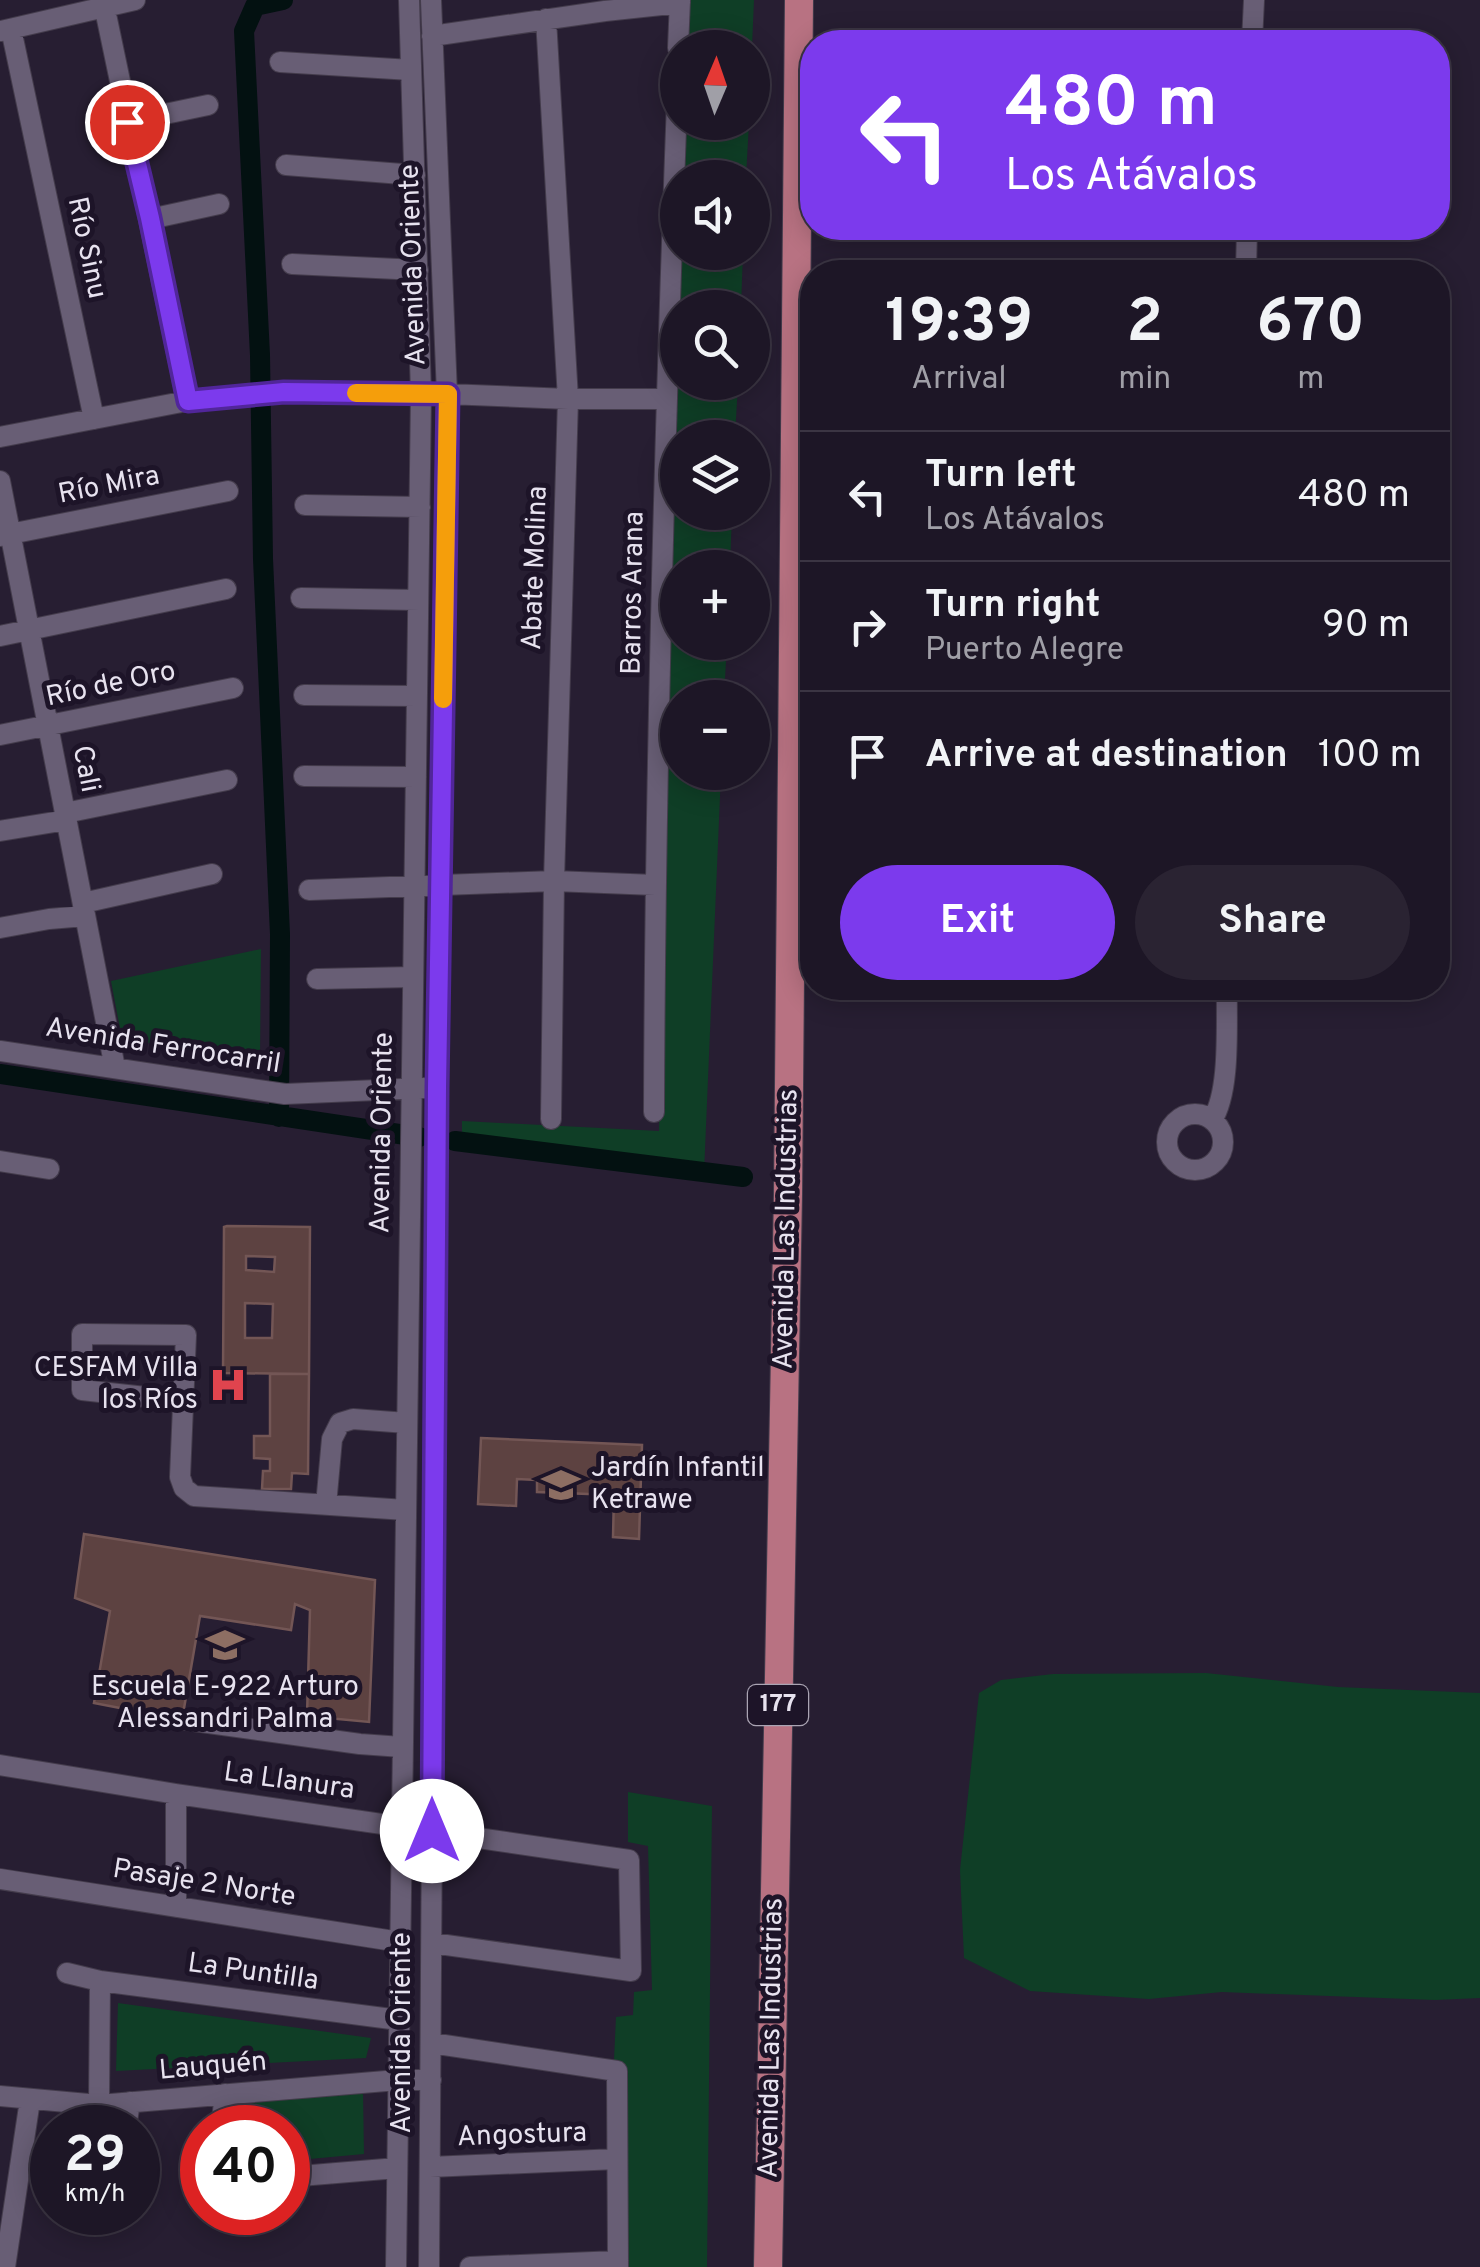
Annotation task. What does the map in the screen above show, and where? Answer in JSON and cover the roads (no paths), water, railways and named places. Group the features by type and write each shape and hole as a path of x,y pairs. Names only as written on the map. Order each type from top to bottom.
{"main road":[{"name":"Avenida Las Industrias","path":"768,2267 788,1194 799,0"},
{"name":"Avenida Las Industrias","path":"812,30 815,0"},
{"name":"Avenida Las Industrias","path":"799,190 800,178"}],"street":[{"path":"5,30 103,4 136,0"},
{"name":"Avenida Oriente","path":"396,2267 421,394 409,0"},
{"name":"Avenida Oriente","path":"430,0 448,394 437,1088 430,2267"},
{"path":"1253,30 1254,0"},
{"path":"432,36 680,2 679,30"},
{"path":"103,4 188,401"},
{"name":"Abate Molina","path":"546,20 568,400 551,1119"},
{"name":"Río Sinu","path":"5,30 94,419"},
{"path":"280,62 411,70"},
{"path":"127,122 208,106"},
{"name":"Barros Arana","path":"670,290 676,140"},
{"path":"286,166 414,175"},
{"path":"150,218 219,204"},
{"path":"292,264 418,270"},
{"path":"0,437 188,401 284,392 568,400 660,398"},
{"name":"Barros Arana","path":"654,1112 666,400"},
{"name":"Cali","path":"0,481 5,535 29,630 115,1068"},
{"name":"Río Mira","path":"5,535 228,491"},
{"path":"305,505 420,507"},
{"path":"0,636 226,590"},
{"path":"301,598 418,600"},
{"name":"Río de Oro","path":"0,735 233,688"},
{"path":"304,695 417,696"},
{"path":"304,776 416,777"},
{"path":"0,831 227,780"},
{"path":"0,928 49,919 212,874"},
{"path":"309,890 554,881 655,884"},
{"path":"317,978 412,977"},
{"path":"1212,1120 1224,1086 1227,1000"},
{"name":"Avenida Ferrocarril","path":"0,1050 285,1094 437,1088"},
{"path":"0,1161 49,1169"},
{"path":"182,1401 82,1390 82,1334 186,1335 180,1477 188,1492 202,1498 406,1510"},
{"path":"326,1505 332,1439 340,1424 354,1419 406,1423"},
{"path":"187,1720 402,1747"},
{"name":"La Llanura","path":"0,1765 630,1860 631,1971 432,1944"},
{"path":"176,1794 176,1907"},
{"name":"Pasaje 2 Norte","path":"0,1880 400,1942"},
{"name":"La Puntilla","path":"68,1973 100,1981 399,2020"},
{"path":"99,2105 100,1981"},
{"path":"431,2043 617,2070 618,2264 470,2267"},
{"name":"Lauquén","path":"0,2096 99,2105 431,2080"},
{"path":"223,2105 225,2094"},
{"path":"5,2267 30,2100"},
{"name":"Angostura","path":"430,2167 617,2159"},
{"path":"310,2175 397,2168"}],"waterway":[{"path":"279,1117 280,934 263,559 260,355 244,31 255,6 283,0"},
{"path":"0,1074 419,1137"},
{"path":"455,1141 743,1177"}],"place":[{"name":"CESFAM Villa los Ríos","path":"228,1385"},
{"name":"Jardín Infantil Ketrawe","path":"561,1485"},
{"name":"Escuela E-922 Arturo Alessandri Palma","path":"225,1645"}]}
